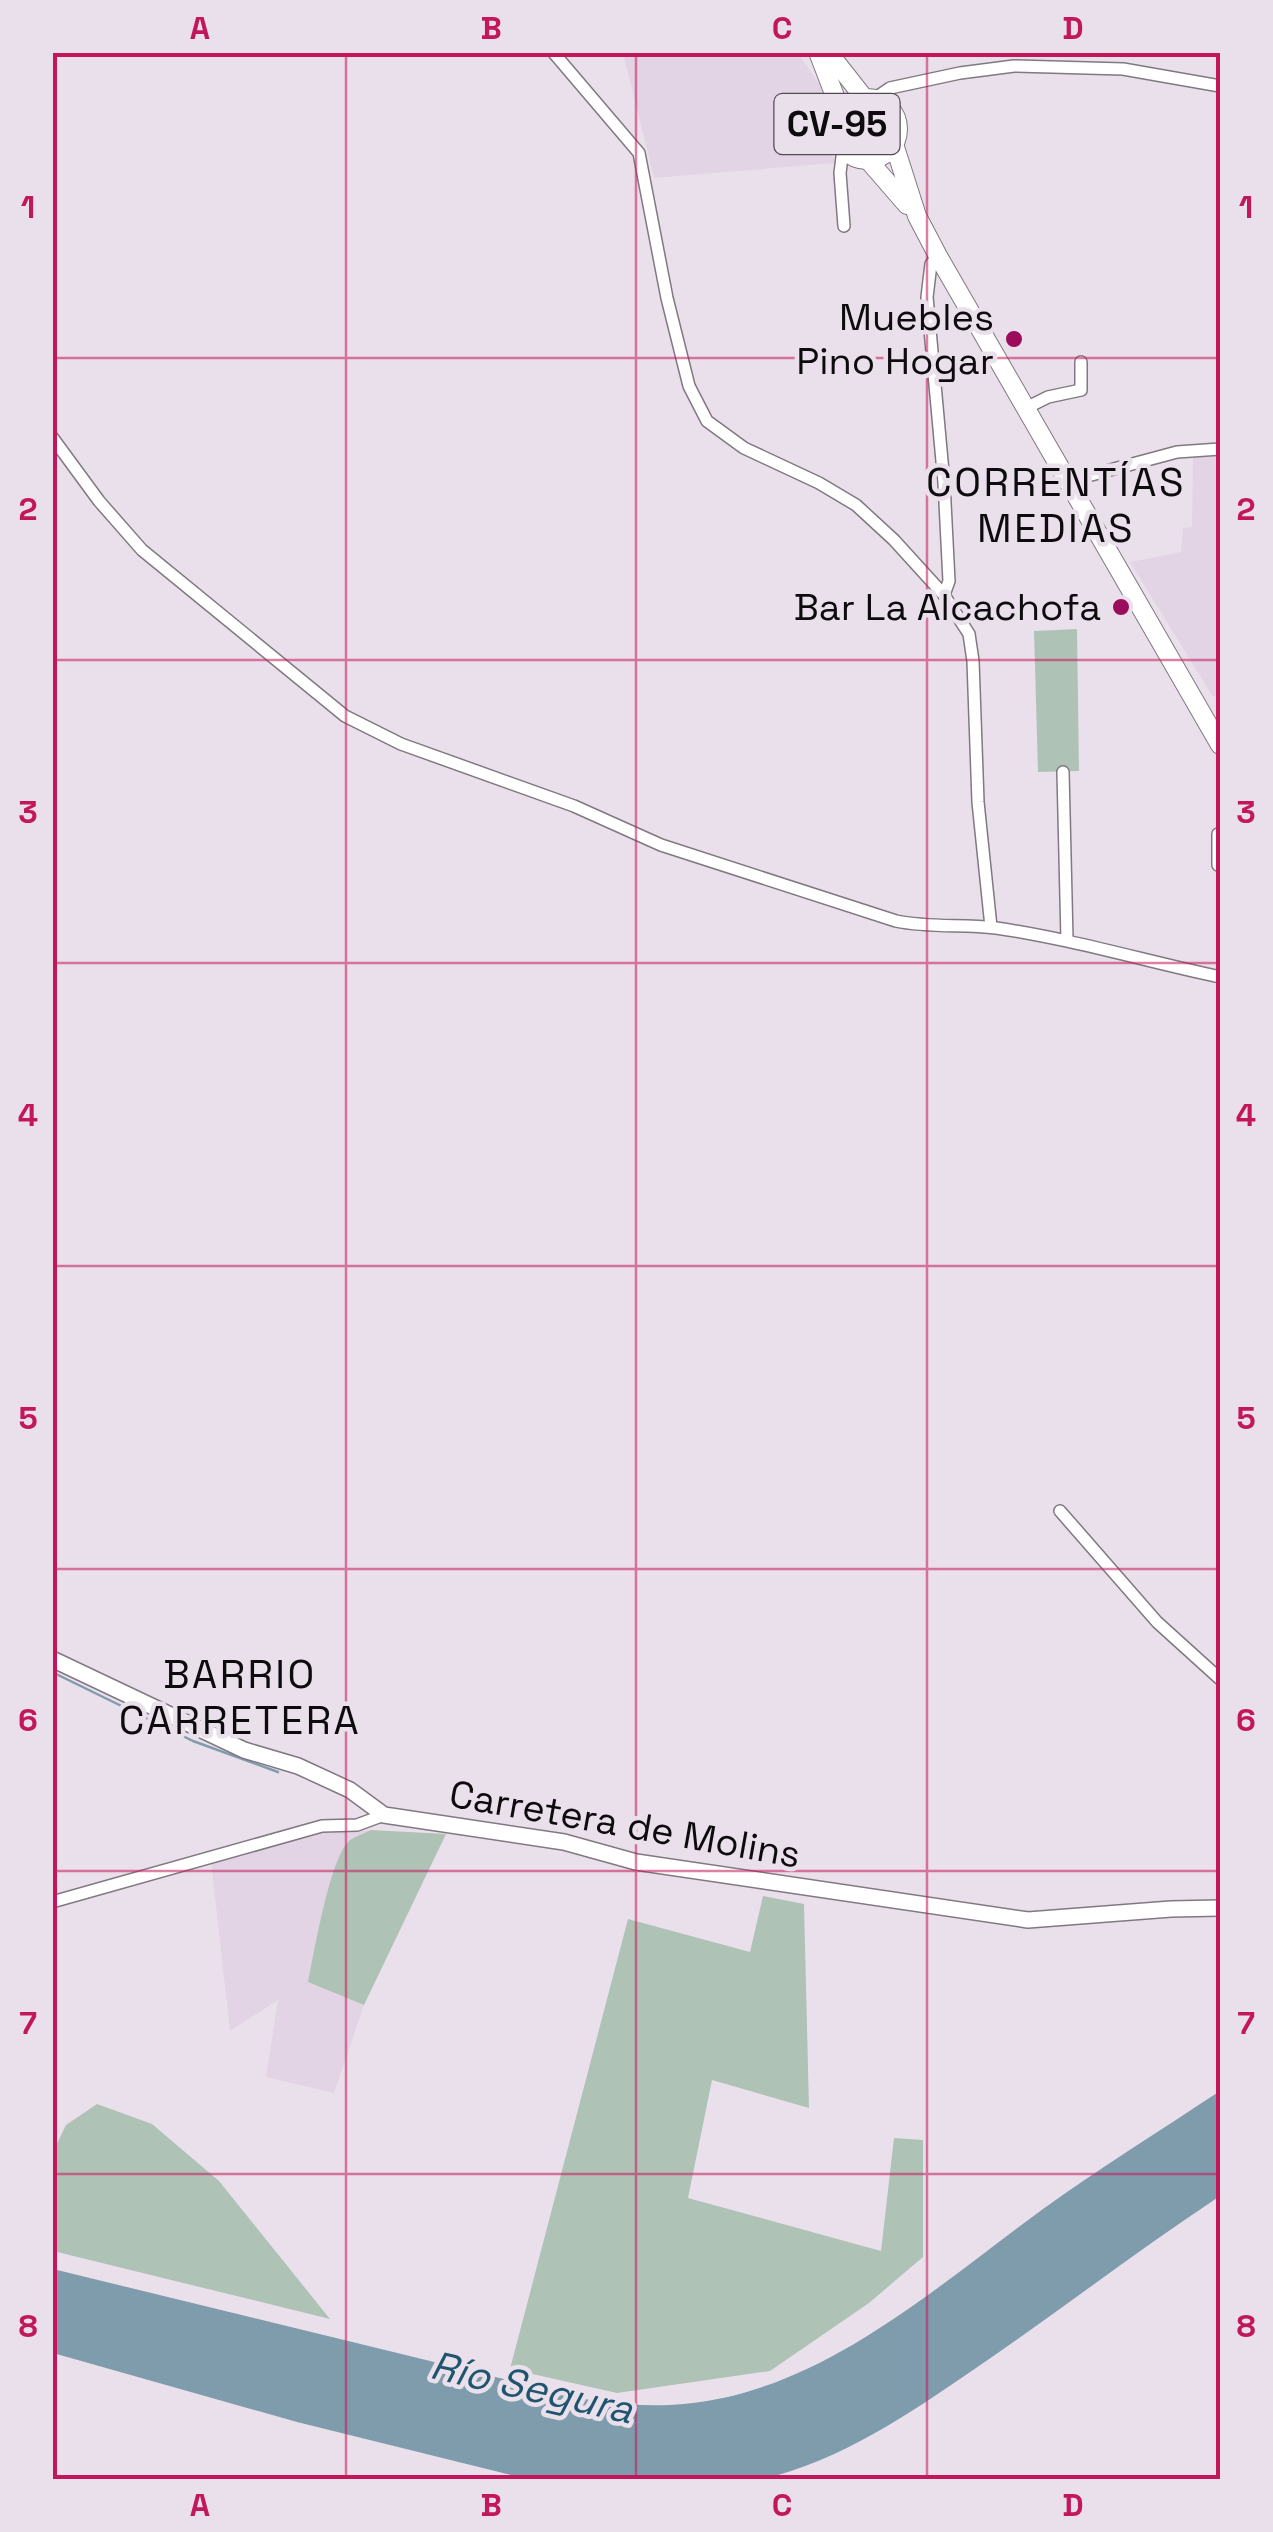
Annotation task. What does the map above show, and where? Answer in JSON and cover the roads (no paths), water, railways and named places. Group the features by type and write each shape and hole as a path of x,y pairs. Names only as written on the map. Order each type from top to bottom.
{"main road":[{"name":"CV-95","path":"818,52 842,112"},
{"name":"CV-95","path":"828,52 879,98 898,125 894,144 916,216"},
{"name":"CV-95","path":"879,98 848,105 836,130 850,155 868,160 883,156 894,144"},
{"name":"CV-95","path":"868,160 916,216 1220,744"}],"street":[{"path":"553,52 638,153 689,386 707,421 744,448 856,505 944,595 969,634 990,928"},
{"path":"879,98 960,73 1014,66 1123,68 1220,86"},
{"path":"843,148 840,173 844,226"},
{"path":"938,256 931,264 927,297 944,483 949,581 944,595"},
{"path":"1028,407 1048,397 1082,390 1081,362"},
{"path":"52,437 99,501 142,550 345,716 401,744 574,806 661,845 765,881 920,926 990,928 1067,940 1220,977"},
{"path":"1068,481 1177,452 1220,449"},
{"path":"1063,772 1067,940"},
{"path":"1218,865 1220,834"},
{"path":"1060,1511 1157,1622 1220,1678"},
{"name":"Carretera de Molins","path":"52,1659 230,1744 298,1766 350,1790 384,1815 564,1842 636,1862 1028,1920 1220,1908"},
{"path":"52,1902 322,1826 357,1826 384,1815"}],"water":[{"name":"Río Segura","path":"1220,2091 1220,2196 899,2419 845,2449 759,2480 527,2479 297,2422 53,2353 53,2269 602,2403 681,2404 742,2393 789,2377 878,2329 1065,2194"}],"waterway":[{"path":"52,1672 193,1741 278,1772"}],"place":[{"name":"Muebles Pino Hogar","path":"1014,339"},
{"name":"Bar La Alcachofa","path":"1121,607"}],"district":[{"name":"CORRENTÍAS MEDIAS","path":"1056,505"},
{"name":"BARRIO CARRETERA","path":"240,1697"}]}
